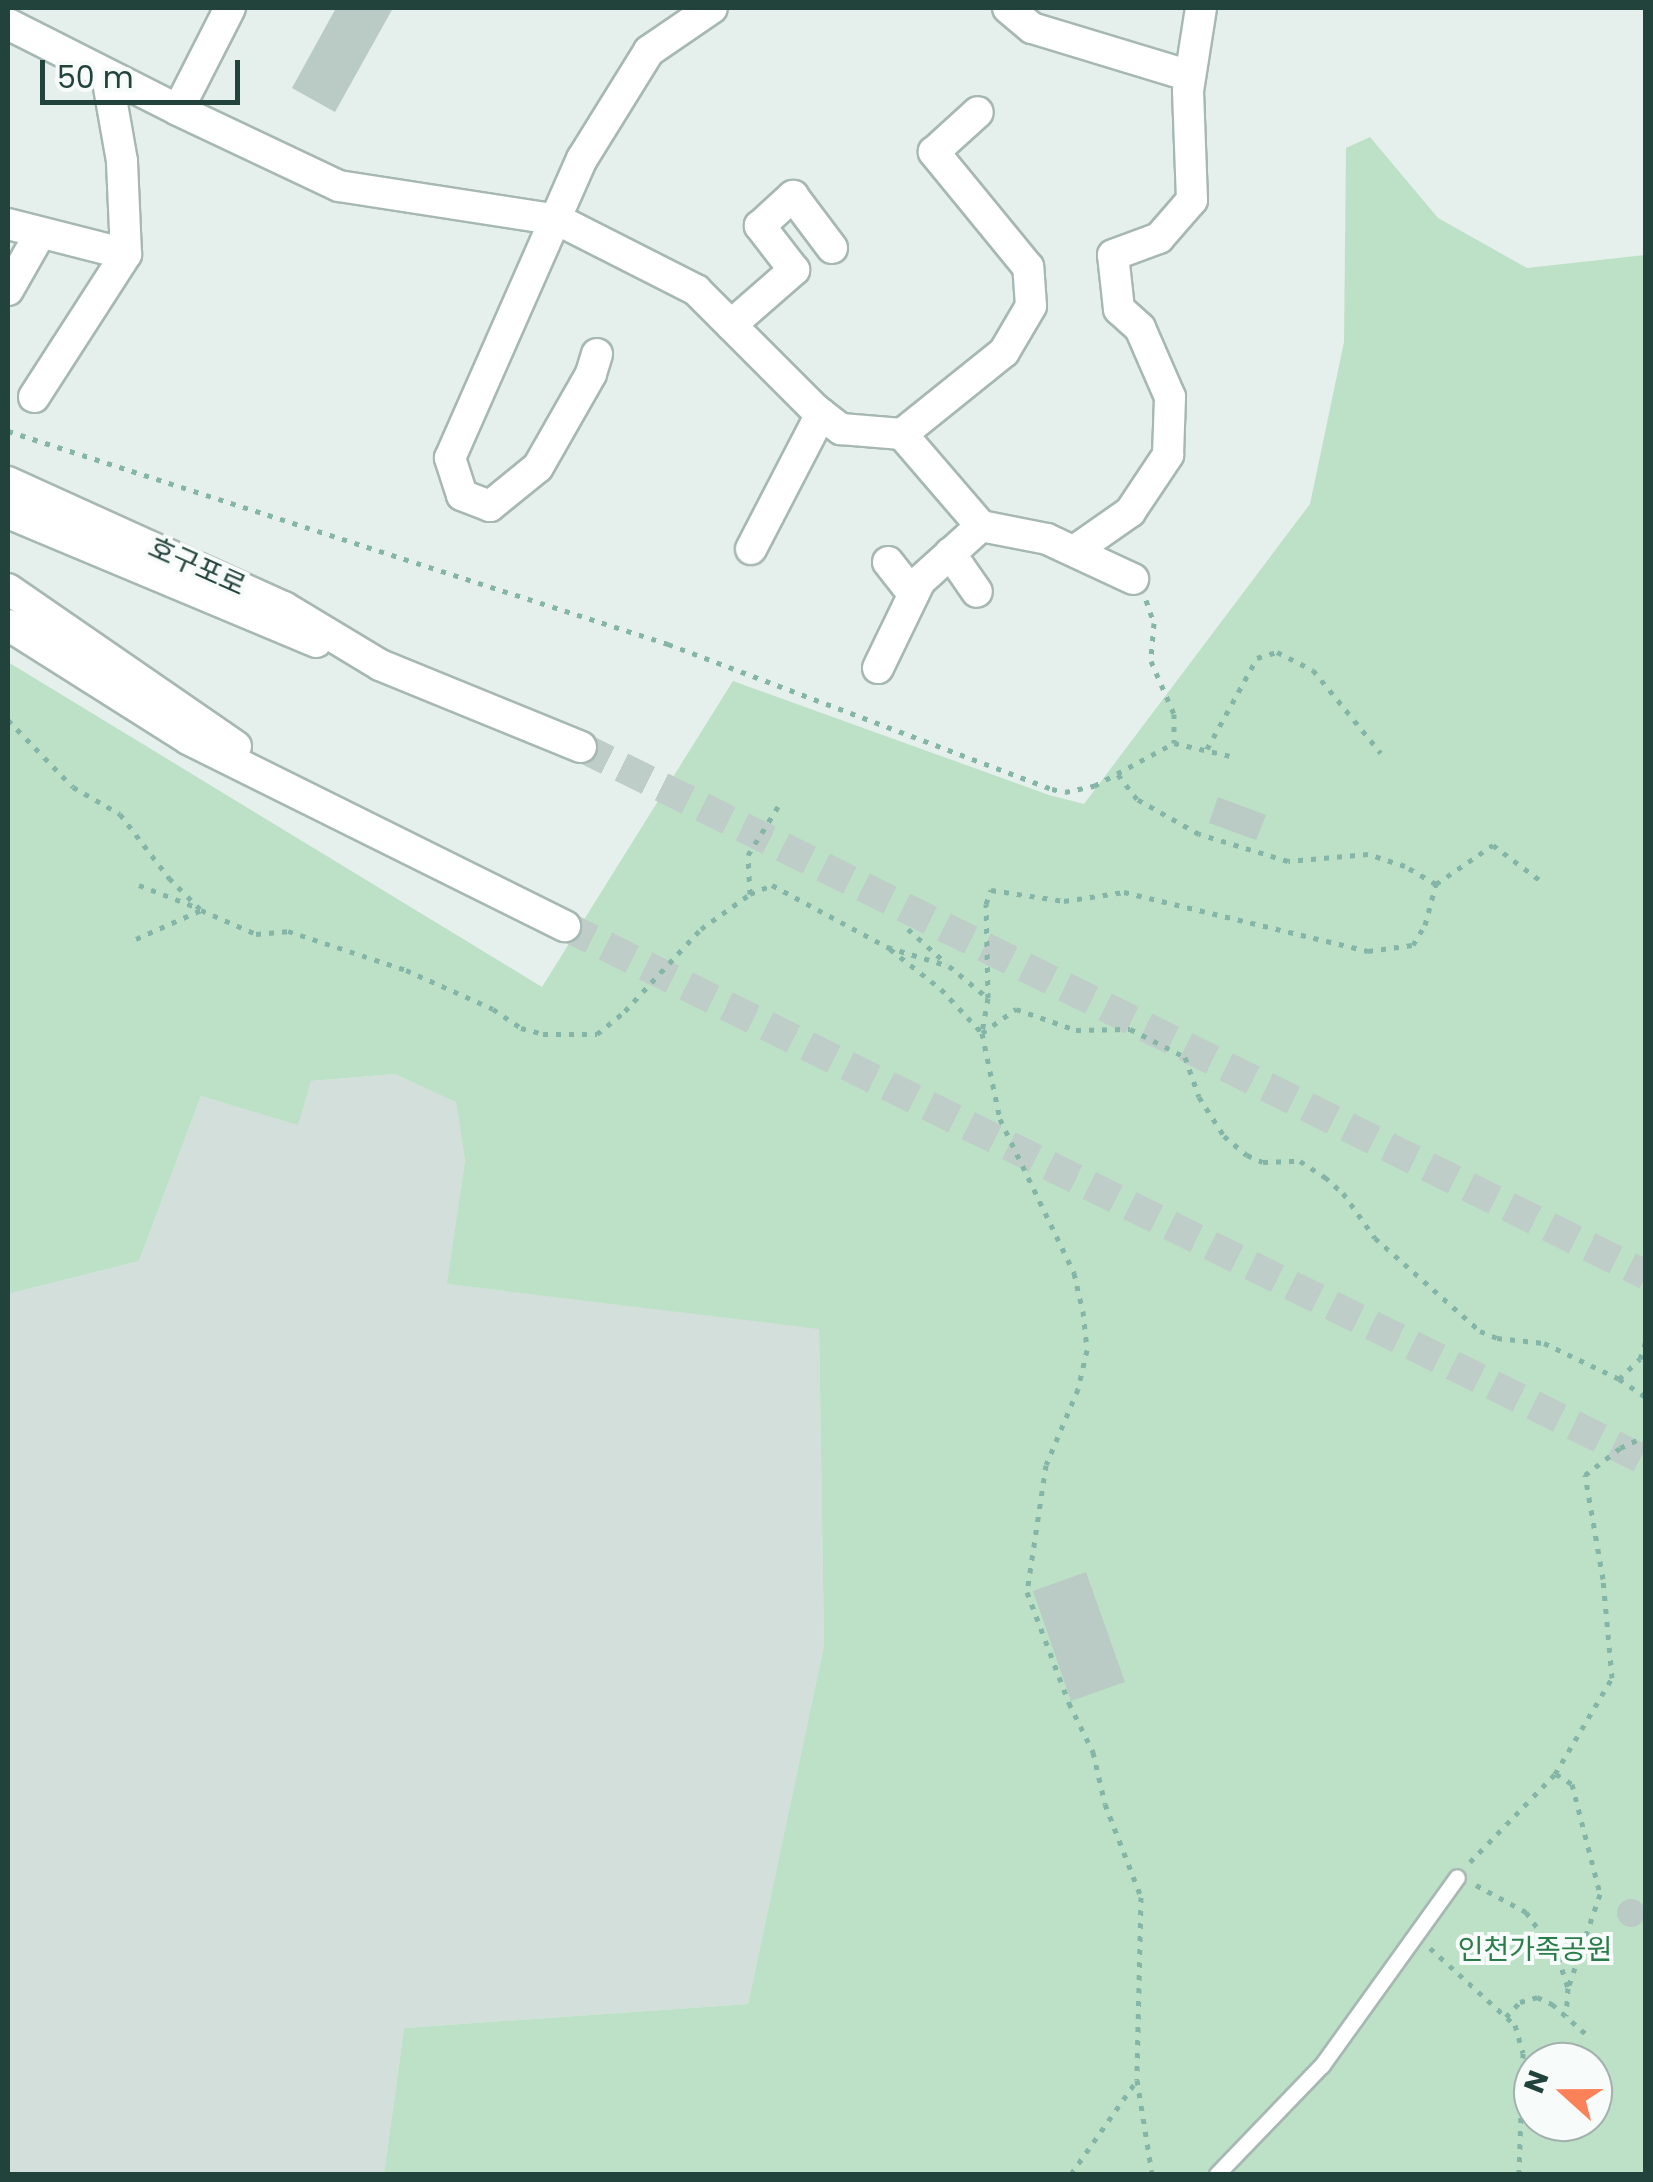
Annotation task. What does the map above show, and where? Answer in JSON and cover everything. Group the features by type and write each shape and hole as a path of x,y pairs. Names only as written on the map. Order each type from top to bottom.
{"street":[{"path":"178,110 230,8"},
{"path":"597,354 591,374 538,468 490,506 462,495 450,458 590,146 648,51 712,8"},
{"path":"1008,8 1032,28 1190,76"},
{"path":"1077,550 1130,512 1168,455 1170,396 1140,328 1120,309 1113,255 1159,238 1192,200 1190,76 1200,8"},
{"path":"8,24 107,76 339,186 558,220 696,290 821,414 841,429 902,434 1004,352 1031,306 1028,267 934,152 978,112"},
{"path":"34,398 126,254 122,160 107,76"},
{"path":"731,325 794,270 760,226 793,196 832,248"},
{"path":"8,224 126,254"},
{"path":"8,290 40,234"},
{"path":"751,549 821,414"},
{"path":"902,434 981,526 1077,550 1133,579"},
{"name":"호구포로","path":"8,482 284,606 380,666"},
{"name":"호구포로","path":"8,513 276,627 581,747"},
{"path":"878,668 920,580 981,526"},
{"path":"950,553 977,592"},
{"path":"888,562 913,594"},
{"path":"8,589 317,802"},
{"path":"8,625 188,739 565,926"}],"lane":[{"path":"1217,2174 1322,2064 1409,1936 1456,1877"}],"path":[{"path":"8,431 668,644 1052,789 1078,790 1118,774 1174,743 1235,758"},
{"path":"1133,579 1154,624 1151,661 1174,714 1174,743"},
{"path":"1206,749 1258,658 1277,652 1314,670 1381,753"},
{"path":"8,720 73,787 120,814 169,878 201,910"},
{"path":"1118,774 1137,799 1199,834 1288,861 1354,854 1385,858 1436,884"},
{"path":"750,894 748,855 779,805"},
{"path":"1152,2174 1136,2080 1141,1897 1105,1804 1094,1752 1069,1703 1027,1592 1046,1465 1078,1389 1087,1350 1074,1273 1000,1119 982,1033 988,998 986,904 991,890 1064,901 1124,892 1368,951 1413,945 1429,915 1436,884 1494,845 1541,880"},
{"path":"138,886 256,934 288,931 406,970 493,1009 522,1028 570,1035 597,1034 611,1024 701,928 750,894 772,885 887,948 940,989 982,1033"},
{"path":"136,939 201,910"},
{"path":"908,928 988,998"},
{"path":"887,948 949,966"},
{"path":"982,1033 1016,1008 1076,1030 1130,1029 1185,1057 1199,1097 1224,1136 1247,1155 1263,1162 1300,1161 1325,1177 1343,1192 1375,1238 1480,1331 1498,1338 1544,1343 1646,1397"},
{"path":"1619,1380 1640,1360 1646,1342"},
{"path":"1568,1988 1558,1957 1526,1912 1456,1877 1555,1774 1612,1678 1603,1579 1585,1475 1620,1448 1646,1436"},
{"path":"1555,1774 1572,1784 1600,1894 1568,1988 1566,2016"},
{"path":"1409,1936 1434,1950 1515,2026 1523,2053 1519,2174"},
{"path":"1506,2017 1520,2002 1538,1998 1587,2035"},
{"path":"1071,2174 1136,2080"}],"shaded area":[{"path":"395,1074 456,1101 465,1161 448,1284 819,1328 824,1645 748,2004 404,2028 384,2174 8,2174 8,1294 139,1261 201,1096 297,1124 311,1081"}],"green space":[{"name":"인천가족공원","path":"1370,137 1438,218 1527,268 1645,255 1645,2174 384,2174 404,2028 748,2004 824,1645 819,1329 447,1284 465,1161 456,1102 395,1074 311,1081 298,1125 201,1096 139,1261 8,1294 8,662 542,987 733,681 1049,795 1084,804 1310,504 1344,342 1346,148"}],"building":[{"path":"336,8 393,8 335,112 292,88"},
{"path":"1218,797 1266,815 1256,840 1209,823"},
{"path":"1086,1572 1125,1682 1071,1701 1033,1591"},
{"path":"1631,1899 1641,1903 1645,1913 1641,1923 1631,1927 1621,1923 1617,1913 1621,1903"}],"tunnel":[{"path":"581,747 1646,1275"},
{"path":"565,926 1646,1461"}]}
